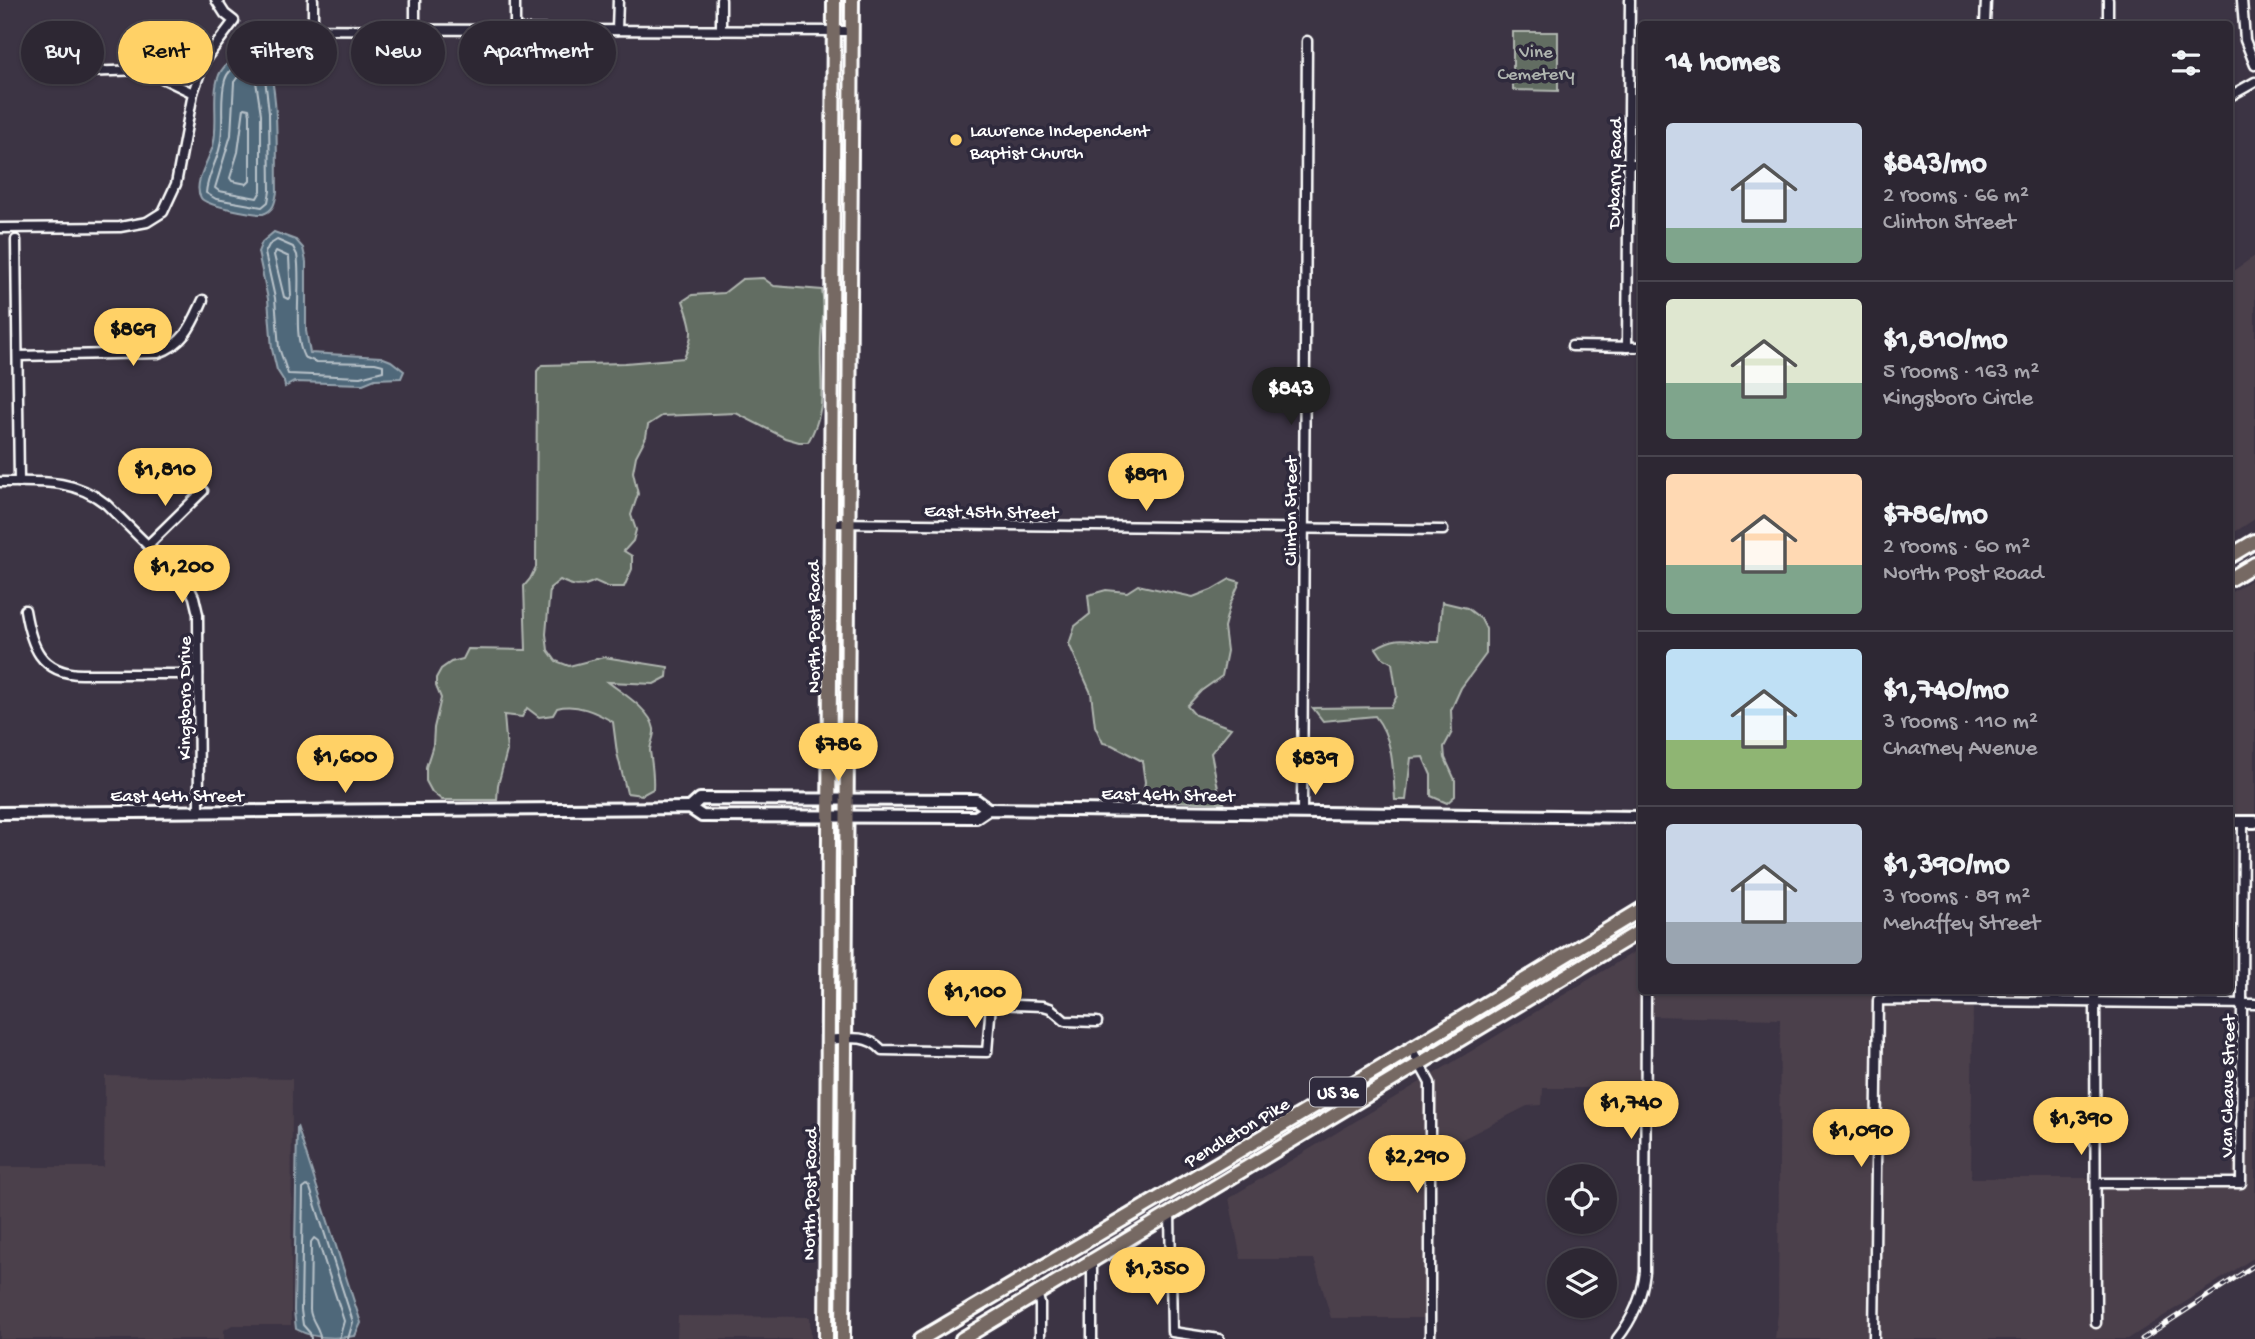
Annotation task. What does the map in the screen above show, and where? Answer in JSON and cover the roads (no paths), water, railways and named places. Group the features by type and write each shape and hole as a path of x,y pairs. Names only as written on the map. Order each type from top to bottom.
{"main road":[{"name":"North Post Road","path":"825,1339 834,0"},
{"name":"North Post Road","path":"844,1338 852,0"},
{"path":"2233,554 2255,541"},
{"path":"2233,577 2255,564"},
{"name":"Pendleton Pike","path":"921,1339 1638,911"},
{"name":"Pendleton Pike","path":"962,1339 1638,932"}],"street":[{"path":"0,228 120,227 147,222 163,212 176,184 193,93 204,61 234,21 216,0"},
{"path":"313,0 313,21"},
{"path":"415,0 415,21"},
{"path":"515,0 515,21"},
{"path":"618,0 617,30 852,31"},
{"path":"721,0 721,30"},
{"name":"Dubarry Road","path":"1627,347 1630,0"},
{"path":"1985,21 1986,0"},
{"path":"2108,0 2108,21"},
{"path":"2242,0 2245,40 2255,65"},
{"name":"Clinton Street","path":"1302,813 1307,41"},
{"path":"1630,42 1638,42"},
{"path":"104,71 145,70 193,93"},
{"path":"2233,94 2255,82"},
{"path":"1629,164 1638,164"},
{"path":"16,240 19,482"},
{"path":"18,356 158,353 181,341 203,300"},
{"path":"1572,346 1638,347"},
{"name":"Kingsboro Drive","path":"0,482 61,483 91,493 106,504 182,579 194,597 198,614 199,811"},
{"path":"148,545 203,491"},
{"name":"East 45th Street","path":"831,523 1443,530"},
{"path":"25,610 31,638 39,654 48,664 64,672 198,674"},
{"name":"East 46th Street","path":"690,808 700,799 830,798 976,800 988,808 1638,817"},
{"name":"East 46th Street","path":"0,813 690,808 702,816 976,817 988,808"},
{"path":"2233,822 2255,822"},
{"name":"Van Cleave Street","path":"2096,1183 2241,1182 2243,822"},
{"path":"1616,1339 1629,1322 1640,1295 1645,1268 1646,994"},
{"path":"2095,994 2096,1323"},
{"path":"1874,1339 1878,1000 2255,1004"},
{"path":"828,1040 846,1038 874,1041 882,1050 987,1052 992,1004 1043,1006 1051,1008 1065,1021 1097,1022"},
{"path":"1411,1048 1430,1083 1430,1339"},
{"path":"1170,1213 1172,1332 1219,1339"},
{"path":"1092,1259 1092,1339"},
{"path":"1037,1292 1040,1304 1040,1339"}],"water":[{"path":"227,64 227,84 272,84 277,192 273,206 263,214 211,204 201,198 199,192 200,179 215,137 216,91 223,68"},
{"path":"274,232 296,240 303,248 306,262 306,331 310,353 381,357 404,371 401,378 375,379 363,384 294,382 285,387 272,349 268,299 258,252 262,242"},
{"path":"297,1126 361,1323 355,1336 324,1337 309,1335 296,1329"}],"railway":[{"path":"2142,1339 2255,1265"}],"place":[{"name":"Lawrence Independent Baptist Church","path":"956,140"}],"park label":[{"name":"Vine Cemetery","path":"1536,61"}]}
